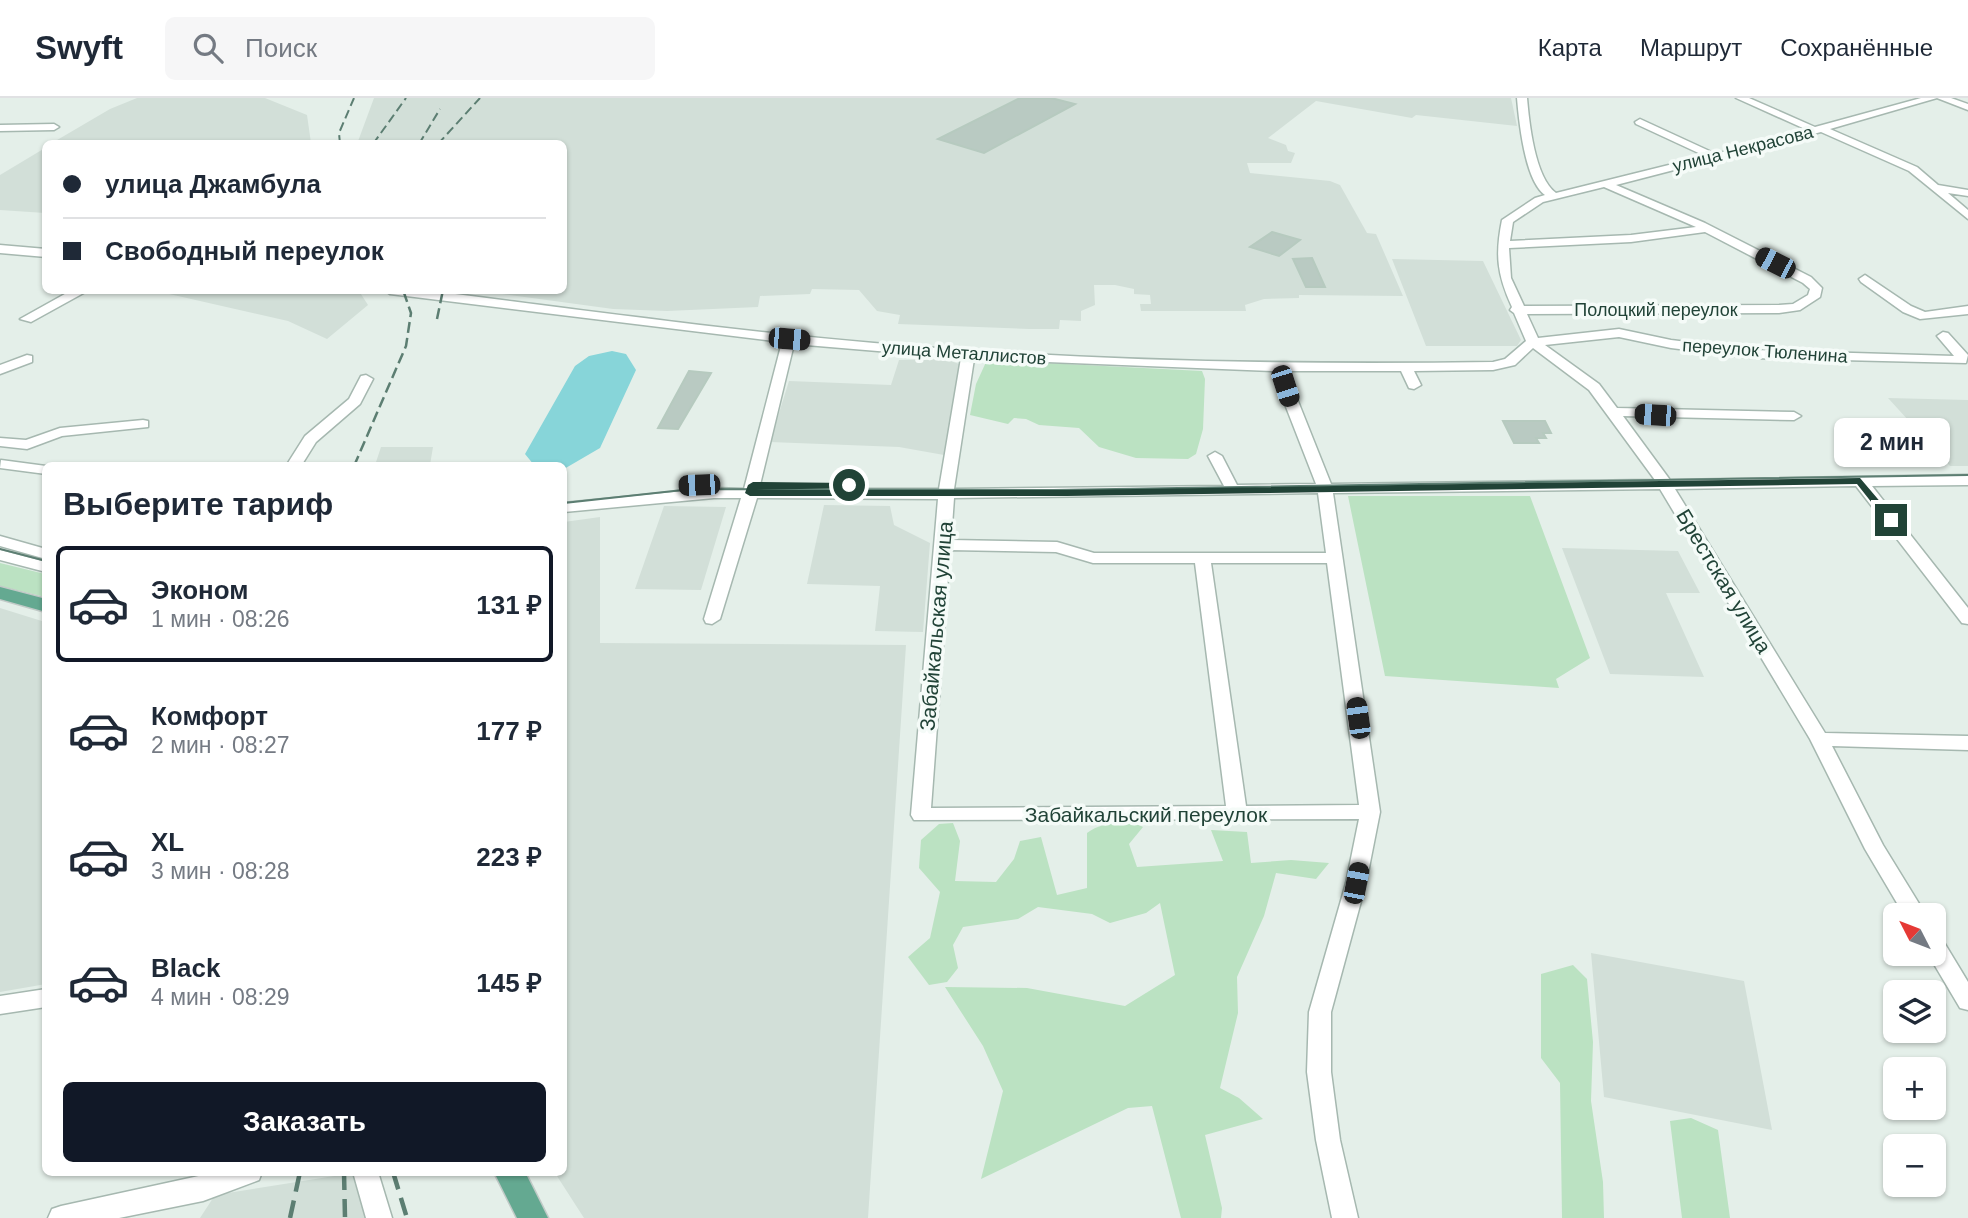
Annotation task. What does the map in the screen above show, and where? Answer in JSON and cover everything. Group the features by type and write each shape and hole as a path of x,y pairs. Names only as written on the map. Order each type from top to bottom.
{"main road":[{"path":"0,593 42,605"},
{"path":"511,1176 533,1218"}],"street":[{"path":"1522,98 1525,130 1542,188 1553,196"},
{"path":"1741,98 1907,166 1968,216"},
{"name":"улица Некрасова","path":"1553,196 1716,157 1932,98"},
{"path":"1942,98 1968,107"},
{"path":"1640,122 1716,157"},
{"path":"2,129 54,127"},
{"path":"1605,184 1707,228"},
{"path":"1933,187 1968,192"},
{"name":"Брестская улица","path":"1553,196 1539,200 1507,220 1503,245 1505,278 1516,310 1533,342 1594,387 1662,479 1819,739 1875,849 1908,903"},
{"path":"1503,245 1547,241 1627,242 1707,228"},
{"name":"Полоцкий переулок","path":"1516,310 1796,307 1814,298 1816,288 1807,280 1707,228"},
{"path":"0,249 42,253"},
{"path":"1865,279 1907,309 1924,316 1968,310"},
{"path":"26,319 75,294"},
{"name":"улица Металлистов","path":"423,294 789,339 968,354 1158,365 1278,368 1493,366 1510,362 1533,342"},
{"name":"переулок Тюленина","path":"1533,342 1619,333 1671,345 1753,354 1958,361 1962,356 1943,337"},
{"path":"712,619 751,489 789,339"},
{"name":"Забайкальская улица","path":"921,814 947,490 968,354"},
{"path":"0,370 27,359"},
{"path":"1278,368 1324,484 1370,813 1356,883 1320,1012 1318,1072 1328,1140 1345,1218"},
{"path":"1406,368 1414,385"},
{"path":"296,462 310,439 355,401 366,379"},
{"path":"1614,412 1794,416"},
{"path":"1,464 27,445 60,432 143,424"},
{"path":"0,442 27,445"},
{"path":"1215,456 1230,484"},
{"path":"1,464 42,469"},
{"path":"567,499 674,486 947,490 1662,479 1968,471"},
{"path":"1662,479 1968,480"},
{"path":"1860,481 1968,619"},
{"path":"947,490 1324,484"},
{"path":"567,507 751,489"},
{"path":"0,541 42,553"},
{"path":"943,545 1057,547 1093,558 1335,558"},
{"path":"0,555 42,566"},
{"path":"1202,558 1237,813"},
{"path":"1819,739 1968,743"},
{"name":"Забайкальский переулок","path":"921,814 1370,813"},
{"path":"1946,965 1968,1001"},
{"path":"0,1005 42,999"},
{"path":"61,1218 203,1189 234,1176"},
{"path":"366,1176 379,1218"}],"shaded area":[{"path":"137,98 265,98 307,115 311,140 57,140 110,109"},
{"path":"374,98 1511,98 1517,126 1416,115 1412,118 1316,101 1268,138 1286,145 1288,151 1295,153 1291,163 1247,163 1250,173 1330,181 1340,185 1367,233 1376,234 1403,296 1299,295 1299,298 1264,299 1245,305 1246,311 1141,311 1140,304 1151,304 1150,295 1134,294 1134,289 1115,285 1094,285 1095,305 1081,311 1081,321 1060,320 1059,329 898,324 900,315 877,311 859,290 812,289 810,294 760,296 758,307 667,311 613,309 502,294 567,294 567,140 358,140"},
{"path":"42,150 42,213 0,210 0,175"},
{"path":"1392,259 1483,261 1521,340 1517,346 1426,346"},
{"path":"169,294 361,294 368,305 327,339 288,321"},
{"path":"945,359 962,365 950,443 944,455 899,447 770,442 789,381 891,385 899,360"},
{"path":"1888,398 1968,400 1968,466 1950,466"},
{"path":"381,447 433,447 430,462 376,462"},
{"path":"824,505 890,506 894,525 930,543 923,632 875,631 880,586 807,584"},
{"path":"664,506 726,507 701,590 635,589"},
{"path":"600,517 600,643 906,645 868,1218 584,1218 557,1176 567,1176 567,522"},
{"path":"1562,548 1678,551 1700,593 1666,593 1704,677 1610,674"},
{"path":"0,608 42,621 42,985 0,992"},
{"path":"1591,953 1744,981 1772,1130 1604,1097"},
{"path":"334,1176 354,1176 367,1218 200,1218 215,1195"}],"green space":[{"path":"987,360 1202,371 1205,379 1203,429 1196,454 1188,459 1136,458 1099,447 1079,428 1039,425 1026,419 1014,418 1008,424 970,415 976,384"},
{"path":"1348,496 1530,496 1590,658 1556,679 1559,688 1385,676"},
{"path":"0,563 42,573 42,596 0,586"},
{"path":"953,823 960,841 955,881 996,882 1014,859 1020,841 1041,837 1057,895 1087,888 1087,833 1114,823 1130,823 1143,827 1129,844 1137,867 1223,861 1211,830 1247,832 1251,863 1291,860 1329,863 1316,879 1276,873 1264,916 1237,977 1238,1013 1220,1088 1239,1098 1263,1119 1205,1135 1222,1208 1221,1218 1181,1218 1152,1106 1128,1108 981,1179 1003,1091 983,1046 945,987 1027,988 1125,1006 1175,975 1160,903 1146,913 1110,923 1092,914 1038,907 1018,919 963,927 953,945 958,968 947,982 929,985 908,957 930,938 940,892 919,868 921,840 939,824"},
{"path":"1573,965 1587,979 1593,1042 1591,1101 1603,1182 1604,1218 1562,1218 1560,1083 1541,1058 1541,974"},
{"path":"1691,1118 1718,1130 1730,1218 1682,1218 1670,1121"}],"water":[{"path":"612,351 626,354 636,370 600,448 567,467 567,462 532,462 525,454 575,366 589,356"}],"building":[{"path":"1020,98 1051,98 1075,104 984,153 938,139"},
{"path":"1272,232 1300,240 1279,256 1250,247"},
{"path":"1312,258 1325,287 1306,287 1293,259"},
{"path":"689,371 711,373 678,429 658,428"},
{"path":"1503,421 1545,421 1551,433 1543,433 1546,438 1536,438 1539,443 1514,443"}],"tram line":[{"path":"567,503 692,489 1053,490 1968,475"},
{"path":"0,549 42,560"}],"railway":[{"path":"340,140 339,133 354,98"},
{"path":"376,140 406,98"},
{"path":"442,140 480,98"},
{"path":"421,140 440,109"},
{"path":"356,462 406,346 411,313 404,294"},
{"path":"437,319 442,294"},
{"path":"290,1218 299,1176"},
{"path":"344,1176 345,1218"},
{"path":"394,1176 407,1218"}],"route":[{"path":"849,485 753,485 750,493 1067,493 1860,481 1891,520"}]}
